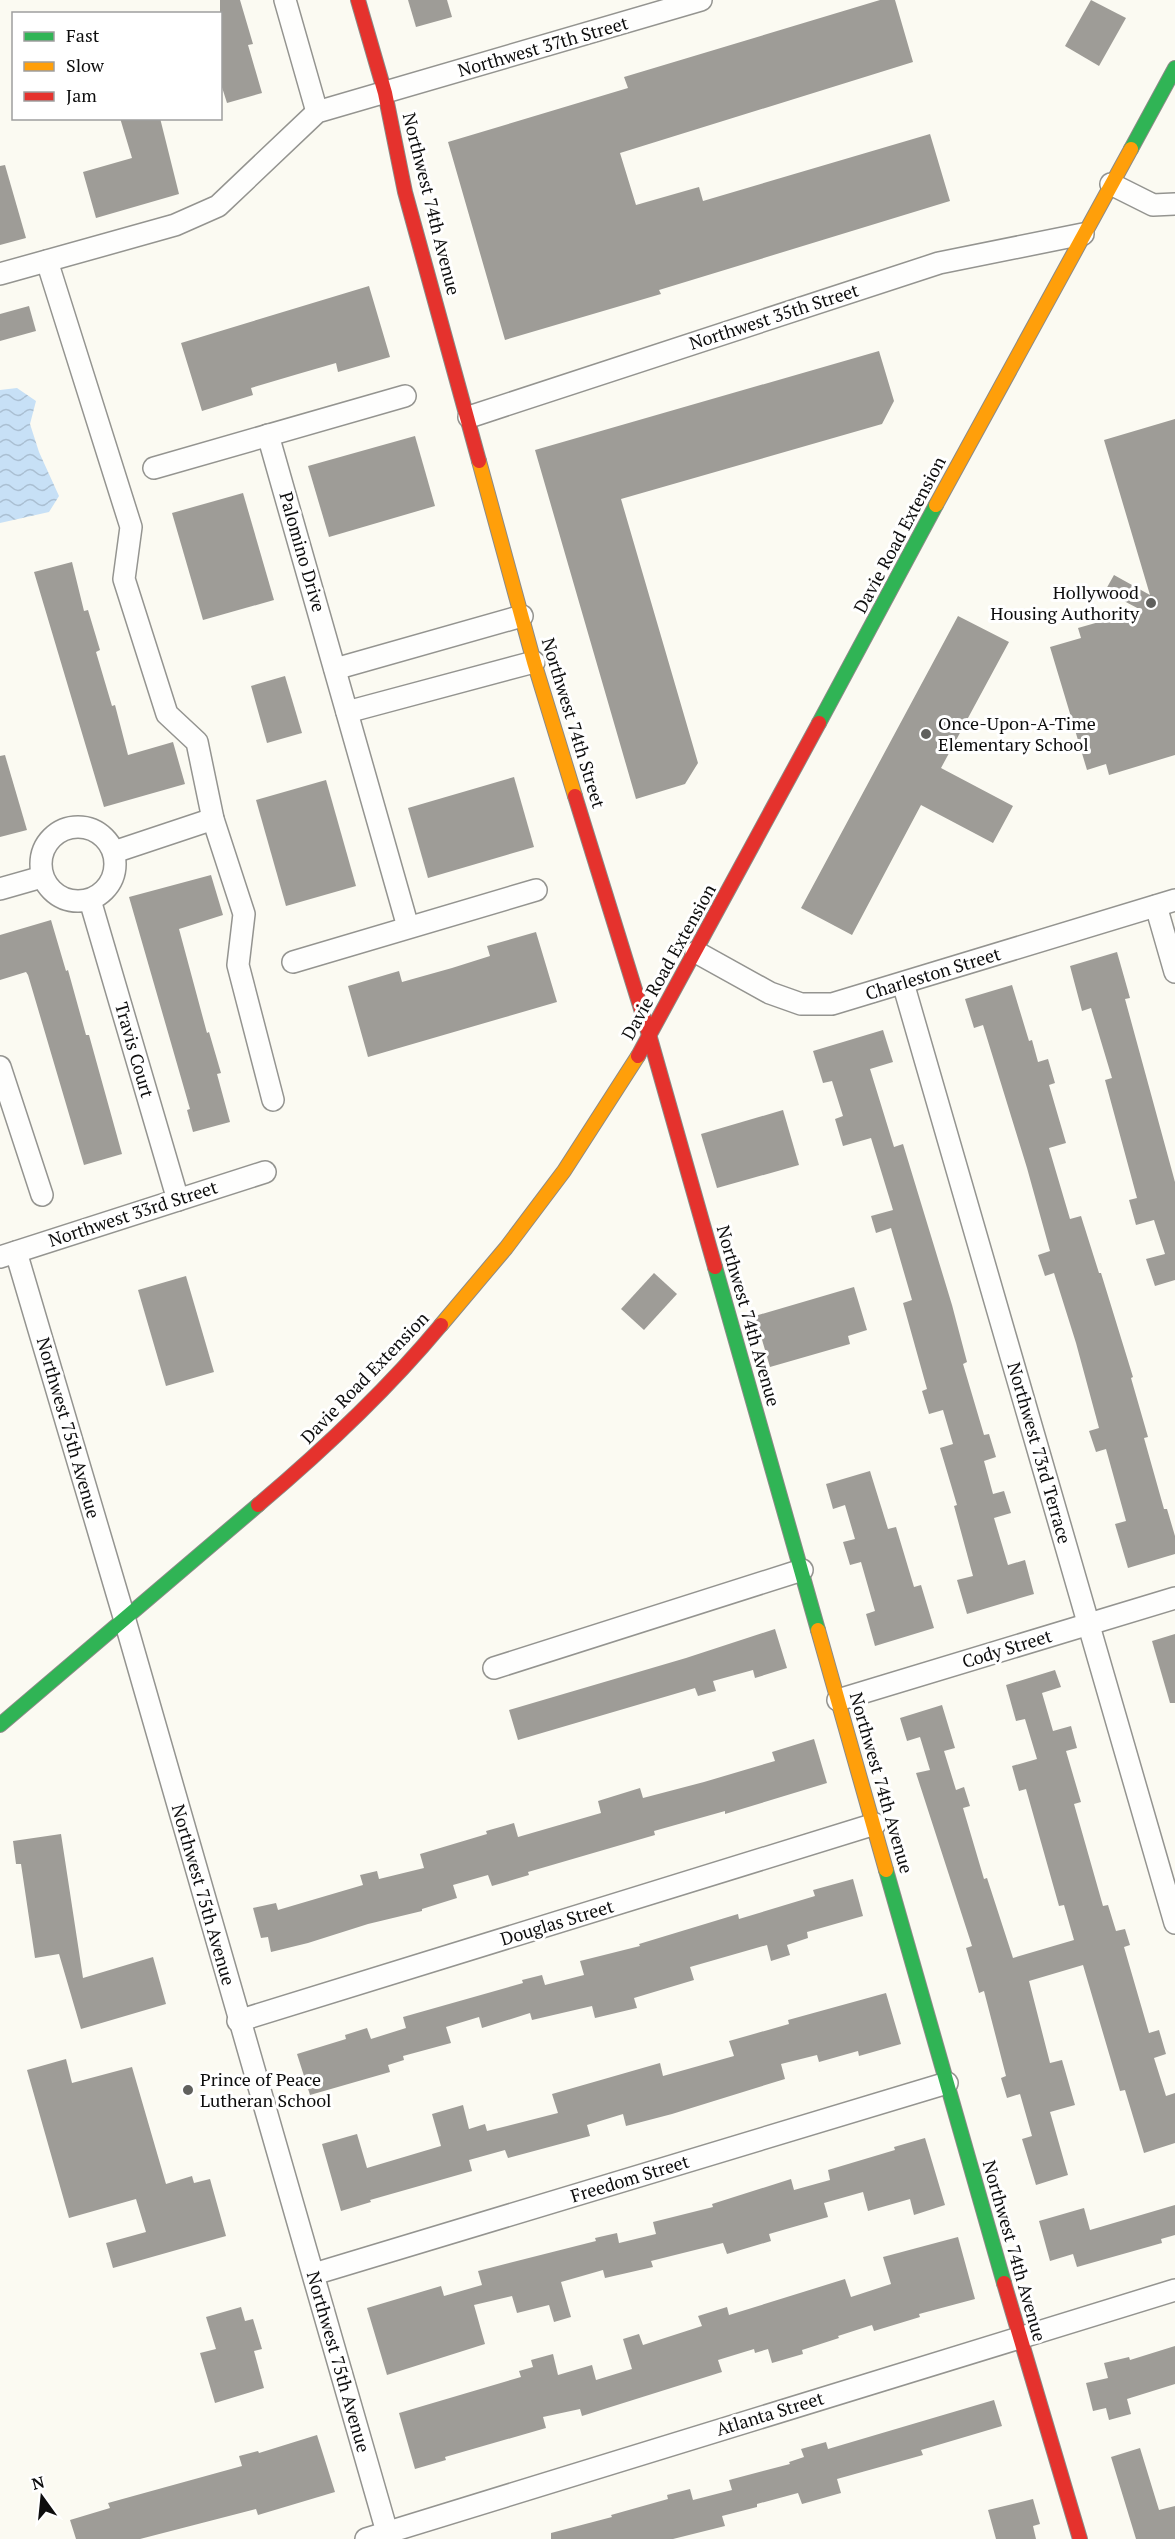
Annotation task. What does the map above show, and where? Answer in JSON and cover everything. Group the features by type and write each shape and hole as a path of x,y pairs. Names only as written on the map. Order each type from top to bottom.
{"street":[{"path":"0,274 175,225 218,206 317,112 285,0"},
{"name":"Northwest 74th Avenue","path":"358,0 385,93 405,192 469,417"},
{"name":"Northwest 37th Street","path":"317,112 701,0"},
{"name":"Davie Road Extension","path":"0,1725 124,1617 310,1461 413,1359 506,1248 564,1171 650,1038 1083,234 1175,68"},
{"path":"1111,184 1154,205 1175,204"},
{"name":"Northwest 35th Street","path":"469,417 939,262 1083,234"},
{"path":"47,261 131,526 124,579 166,714 197,742 213,819 244,914 238,965 273,1100"},
{"path":"153,468 405,396"},
{"name":"Northwest 74th Street","path":"469,417 534,662 650,1038"},
{"name":"Palomino Drive","path":"268,435 408,927"},
{"path":"335,669 522,616"},
{"path":"347,712 534,662"},
{"path":"114,852 213,819"},
{"path":"80,826 95,830 106,839 114,852 116,866 112,881 103,893 90,900 76,902 61,898 49,890 42,877 40,862 44,848 52,836 65,828 80,826"},
{"path":"0,889 42,877"},
{"path":"293,962 536,890"},
{"name":"Travis Court","path":"90,900 178,1200"},
{"path":"1166,903 1175,972"},
{"name":"Charleston Street","path":"696,952 770,993 801,1004 832,1004 1166,903"},
{"name":"Northwest 73rd Terrace","path":"903,983 1175,1923"},
{"name":"Northwest 74th Avenue","path":"650,1038 1019,2337 1080,2539"},
{"path":"0,1067 42,1194"},
{"name":"Northwest 33rd Street","path":"8,1254 265,1172"},
{"name":"Northwest 75th Avenue","path":"8,1254 124,1617 238,2021 314,2274 388,2536"},
{"path":"494,1668 802,1570"},
{"name":"Cody Street","path":"838,1700 1175,1598"},
{"name":"Douglas Street","path":"238,2021 875,1824"},
{"name":"Freedom Street","path":"314,2274 947,2083"},
{"name":"Atlanta Street","path":"366,2539 388,2536 1175,2290"}],"water":[{"path":"17,388 36,401 30,424 39,452 59,496 49,512 0,523 0,390"}],"building":[{"path":"220,0 240,0 253,44 248,45 262,93 227,103 222,87 222,12 220,12"},
{"path":"408,0 447,0 452,17 416,27"},
{"path":"880,0 895,0 913,62 620,153 636,205 699,187 703,201 930,134 950,201 659,290 661,294 505,340 448,142 628,88 624,77"},
{"path":"1091,0 1126,18 1099,66 1065,46"},
{"path":"121,120 160,120 179,194 96,218 83,172 132,158"},
{"path":"5,165 26,238 0,245 0,166"},
{"path":"369,286 390,357 338,372 336,363 251,388 253,395 202,411 181,343"},
{"path":"29,306 36,331 0,341 0,314"},
{"path":"879,351 894,401 882,424 621,499 698,763 685,784 636,799 535,450"},
{"name":"Hollywood Housing Authority","path":"1175,419 1175,755 1109,775 1106,764 1087,770 1050,647 1081,638 1078,628 1141,610 1105,591 1114,575 1150,595 1104,440"},
{"path":"415,436 435,506 329,537 308,466"},
{"path":"243,493 274,600 203,620 172,513"},
{"path":"72,562 84,611 88,610 100,650 96,652 112,706 115,705 128,755 173,742 185,784 104,807 34,572"},
{"path":"958,616 1009,642 941,768 1013,806 993,843 921,805 852,935 801,908"},
{"path":"285,676 302,733 267,743 251,686"},
{"path":"5,755 27,830 0,837 0,756"},
{"path":"514,777 534,847 428,878 408,808"},
{"path":"326,780 356,886 286,906 256,800"},
{"path":"211,875 223,915 179,929 207,1033 209,1032 221,1073 217,1074 230,1122 193,1132 187,1110 190,1109 129,897"},
{"path":"51,920 86,1035 89,1035 122,1154 84,1165 28,975 26,972 0,980 0,935"},
{"path":"536,932 557,1002 368,1057 348,986 399,971 402,982 452,968 490,956 487,946"},
{"path":"1117,952 1130,998 1125,999 1175,1182 1175,1280 1155,1286 1146,1259 1165,1254 1154,1220 1136,1225 1129,1200 1137,1198 1105,1080 1112,1078 1091,1008 1082,1011 1070,966"},
{"path":"1012,985 1029,1041 1032,1040 1038,1062 1048,1059 1055,1083 1049,1085 1066,1143 1049,1148 1070,1219 1081,1216 1099,1273 1101,1273 1133,1377 1131,1378 1148,1437 1144,1438 1164,1509 1167,1509 1175,1536 1175,1554 1128,1568 1115,1524 1126,1521 1106,1449 1096,1452 1089,1431 1099,1428 1076,1343 1054,1273 1045,1276 1038,1255 1050,1251 1027,1168 983,1025 974,1028 965,999"},
{"path":"883,1030 893,1062 870,1069 894,1147 903,1144 952,1305 967,1362 963,1364 984,1435 989,1434 996,1457 984,1461 993,1494 1004,1491 1011,1513 994,1518 1008,1565 1025,1560 1034,1594 967,1614 957,1580 973,1576 954,1506 957,1505 940,1448 953,1444 943,1410 929,1414 922,1391 927,1389 903,1303 912,1300 891,1228 876,1233 871,1216 893,1210 871,1138 843,1146 835,1119 843,1116 832,1081 823,1083 813,1051"},
{"path":"783,1110 799,1165 717,1188 701,1134"},
{"path":"654,1273 677,1294 644,1330 621,1309"},
{"path":"186,1276 214,1372 166,1386 138,1290"},
{"path":"854,1287 867,1330 848,1336 850,1344 770,1367 755,1316"},
{"path":"870,1471 888,1529 896,1527 914,1587 921,1585 934,1628 875,1646 866,1614 875,1611 861,1562 850,1565 843,1542 855,1539 845,1505 833,1509 826,1484"},
{"path":"775,1629 787,1668 755,1678 753,1670 713,1681 716,1691 698,1696 695,1688 518,1740 509,1710 686,1658"},
{"path":"1175,1634 1175,1703 1170,1703 1152,1641"},
{"path":"1055,1670 1061,1687 1042,1693 1053,1731 1071,1726 1077,1748 1066,1751 1081,1802 1074,1804 1103,1906 1108,1905 1116,1931 1125,1929 1130,1945 1124,1947 1149,2033 1159,2030 1166,2054 1154,2058 1166,2096 1175,2093 1175,2143 1144,2153 1125,2090 1120,2091 1083,1965 1029,1981 1050,2063 1062,2060 1075,2105 1050,2112 1068,2175 1036,2185 1022,2139 1032,2136 1020,2094 1007,2098 1001,2078 1006,2076 984,1991 979,1993 966,1948 972,1946 916,1773 930,1770 920,1737 907,1741 900,1718 942,1705 955,1748 944,1751 956,1790 964,1787 970,1806 963,1808 984,1879 987,1878 1013,1958 1074,1940 1064,1905 1059,1906 1026,1789 1019,1791 1012,1766 1037,1759 1025,1719 1016,1721 1006,1685"},
{"path":"814,1739 827,1783 725,1814 725,1811 654,1831 655,1835 528,1872 529,1875 492,1886 488,1875 453,1885 457,1898 422,1909 422,1911 368,1924 308,1943 271,1952 268,1937 261,1938 253,1908 276,1903 278,1910 363,1885 360,1875 377,1871 379,1879 424,1868 420,1854 487,1834 486,1831 514,1823 518,1837 601,1813 598,1801 640,1788 643,1798 704,1782 775,1761 772,1752"},
{"path":"61,1834 83,1978 153,1957 166,2004 81,2029 59,1954 35,1958 21,1864 16,1864 13,1841"},
{"path":"853,1879 863,1916 807,1932 808,1938 787,1945 790,1955 771,1961 767,1945 690,1967 694,1980 634,1998 637,2008 595,2018 592,2006 532,2020 530,2013 482,2028 479,2017 446,2027 451,2043 403,2056 404,2060 388,2065 390,2072 310,2095 297,2054 346,2039 345,2035 367,2028 371,2039 406,2028 403,2017 523,1983 522,1980 542,1975 545,1985 584,1975 580,1961 640,1946 639,1944 738,1914 739,1919 815,1896 813,1890"},
{"path":"886,1993 901,2044 859,2056 858,2051 819,2062 817,2055 781,2064 785,2079 626,2126 623,2114 587,2125 590,2136 508,2158 505,2150 469,2160 472,2171 370,2200 371,2202 341,2211 322,2144 357,2134 367,2168 441,2146 432,2114 463,2105 469,2129 485,2124 487,2131 558,2113 552,2094 660,2063 663,2076 734,2056 729,2041 789,2024 788,2020"},
{"path":"66,2059 72,2083 132,2067 166,2184 192,2176 194,2183 210,2179 226,2236 113,2268 106,2243 146,2232 136,2199 69,2218 27,2070"},
{"path":"925,2138 945,2205 914,2215 910,2199 868,2211 863,2192 824,2203 828,2217 769,2234 771,2241 727,2254 723,2243 651,2261 653,2267 605,2278 603,2270 561,2282 571,2317 554,2322 549,2305 517,2313 512,2296 474,2305 485,2344 387,2375 367,2308 441,2286 444,2296 482,2285 478,2271 596,2241 595,2238 617,2233 619,2243 656,2234 653,2222 713,2207 712,2204 791,2179 794,2190 830,2180 828,2170 895,2150 894,2147"},
{"path":"1175,2205 1175,2235 1161,2239 1162,2243 1077,2267 1073,2254 1050,2261 1039,2221 1084,2208 1090,2230"},
{"path":"958,2237 975,2299 919,2314 920,2317 874,2331 872,2325 802,2350 803,2354 772,2363 768,2349 755,2353 754,2349 718,2360 722,2372 582,2416 580,2409 543,2417 546,2428 445,2457 446,2460 415,2469 399,2413 521,2377 519,2371 533,2367 531,2360 553,2354 558,2375 592,2365 596,2380 632,2369 623,2339 639,2334 643,2345 702,2326 698,2316 727,2307 729,2315 845,2279 851,2297 891,2284 883,2257"},
{"path":"241,2307 245,2321 253,2319 262,2349 254,2351 264,2388 215,2403 200,2353 216,2349 206,2317"},
{"path":"1175,2346 1175,2384 1127,2399 1131,2414 1109,2420 1106,2408 1093,2411 1086,2383 1108,2378 1104,2363 1129,2357 1130,2360"},
{"path":"994,2400 1002,2426 921,2450 923,2455 837,2479 841,2493 802,2504 798,2493 757,2504 757,2507 722,2516 725,2526 673,2539 551,2539 551,2533 668,2499 667,2495 690,2489 693,2500 732,2490 729,2480 790,2464 789,2462 804,2457 801,2449 826,2442 828,2449"},
{"path":"317,2435 335,2492 258,2515 256,2509 140,2539 76,2539 70,2520 110,2508 108,2503 242,2466 239,2456 258,2451 259,2453"},
{"path":"1140,2448 1159,2510 1175,2506 1175,2539 1136,2539 1111,2457"},
{"path":"1033,2499 1040,2524 1033,2526 1036,2539 996,2539 988,2510"}],"traffic: fast":[{"path":"1131,149 1175,68"},
{"path":"819,723 936,505"},
{"path":"715,1267 818,1630"},
{"path":"0,1725 258,1505"},
{"path":"886,1870 1004,2283"}],"traffic: slow":[{"path":"936,505 1131,149"},
{"path":"479,461 534,662 575,796"},
{"path":"441,1325 506,1248 564,1171 638,1056"},
{"path":"818,1630 886,1870"}],"traffic: jam":[{"path":"358,0 385,93 405,192 479,461"},
{"path":"638,1056 819,723"},
{"path":"575,796 650,1038 715,1267"},
{"path":"258,1505 353,1419 441,1325"},
{"path":"1004,2283 1080,2539"}],"place":[{"name":"Hollywood Housing Authority","path":"1151,603"},
{"name":"Once-Upon-A-Time Elementary School","path":"926,734"},
{"name":"Prince of Peace Lutheran School","path":"188,2090"}]}
